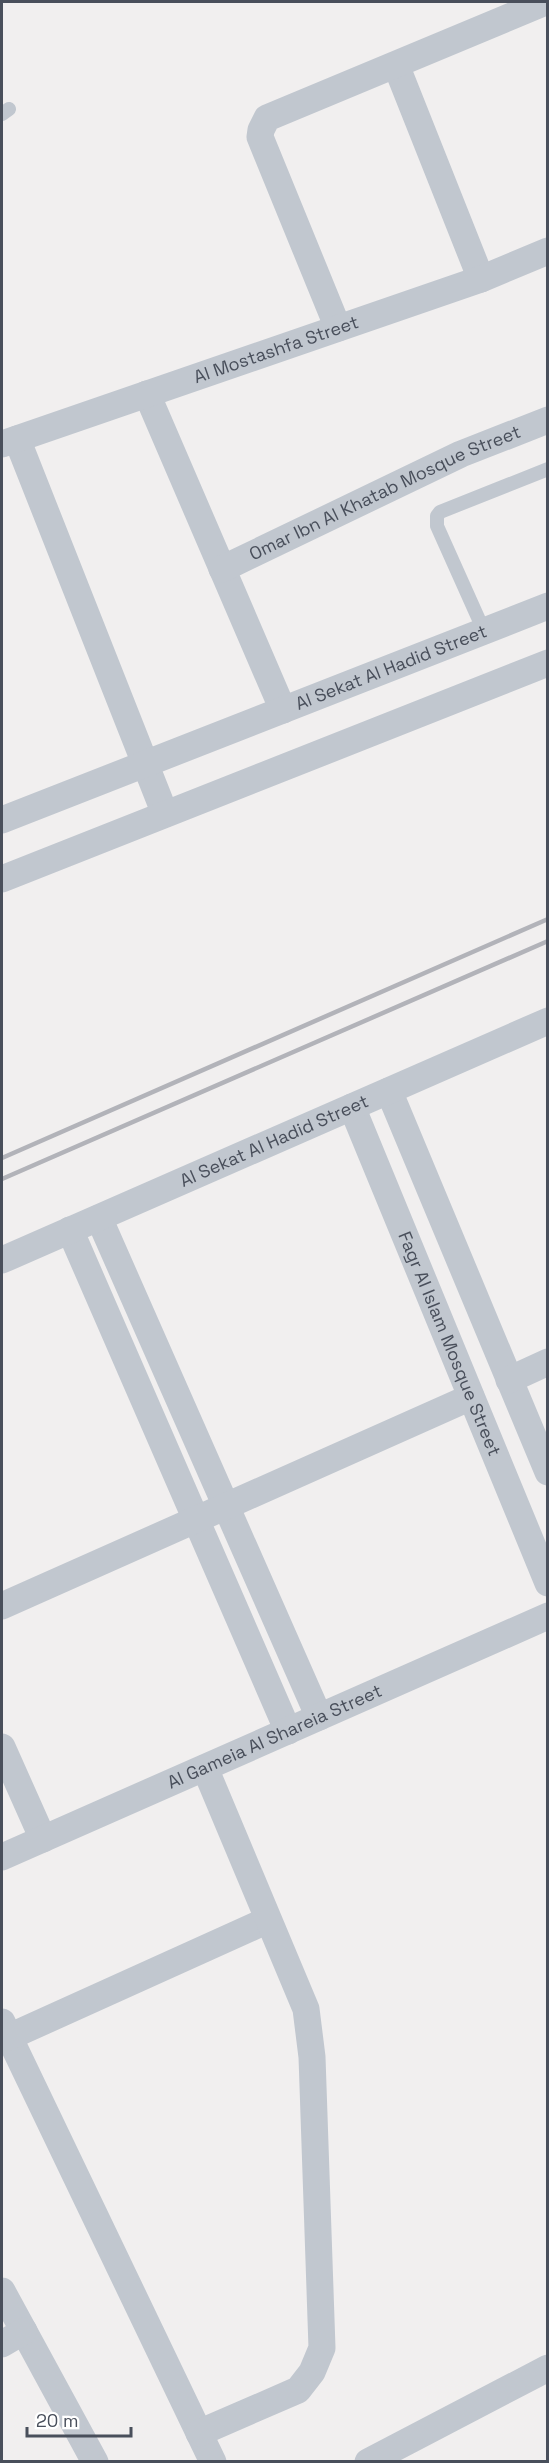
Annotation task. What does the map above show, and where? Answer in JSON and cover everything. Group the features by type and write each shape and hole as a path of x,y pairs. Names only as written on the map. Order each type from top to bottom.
{"street":[{"path":"338,328 260,137 267,118 545,6"},
{"path":"396,65 481,279"},
{"name":"Al Mostashfa Street","path":"9,441 481,279 548,251"},
{"path":"147,394 283,710"},
{"name":"Omar Ibn Al Khatab Mosque Street","path":"222,569 461,454 548,420"},
{"path":"9,441 165,814"},
{"name":"Al Sekat Al Hadid Street","path":"2,820 548,606"},
{"path":"2,879 548,663"},
{"name":"Al Sekat Al Hadid Street","path":"2,1260 548,1021"},
{"path":"389,1091 548,1472"},
{"name":"Fagr Al Islam Mosque Street","path":"352,1107 548,1583"},
{"path":"99,1218 319,1717"},
{"path":"70,1230 288,1731"},
{"path":"456,1362 495,1346"},
{"path":"2,1606 226,1506 474,1404 512,1387 548,1362"},
{"name":"Al Gameia Al Shareia Street","path":"2,1857 548,1616"},
{"path":"2,1747 43,1839"},
{"path":"199,2433 298,2390 312,2372 322,2348 313,2075 306,2009 205,1768"},
{"path":"213,2462 5,2029 268,1920"},
{"path":"2,2291 13,2338 95,2462"},
{"path":"368,2462 548,2368"}],"lane":[{"path":"484,631 437,526 437,516 440,512 548,469"}],"railway":[{"path":"2,1158 548,919"},
{"path":"2,1179 548,941"}]}
